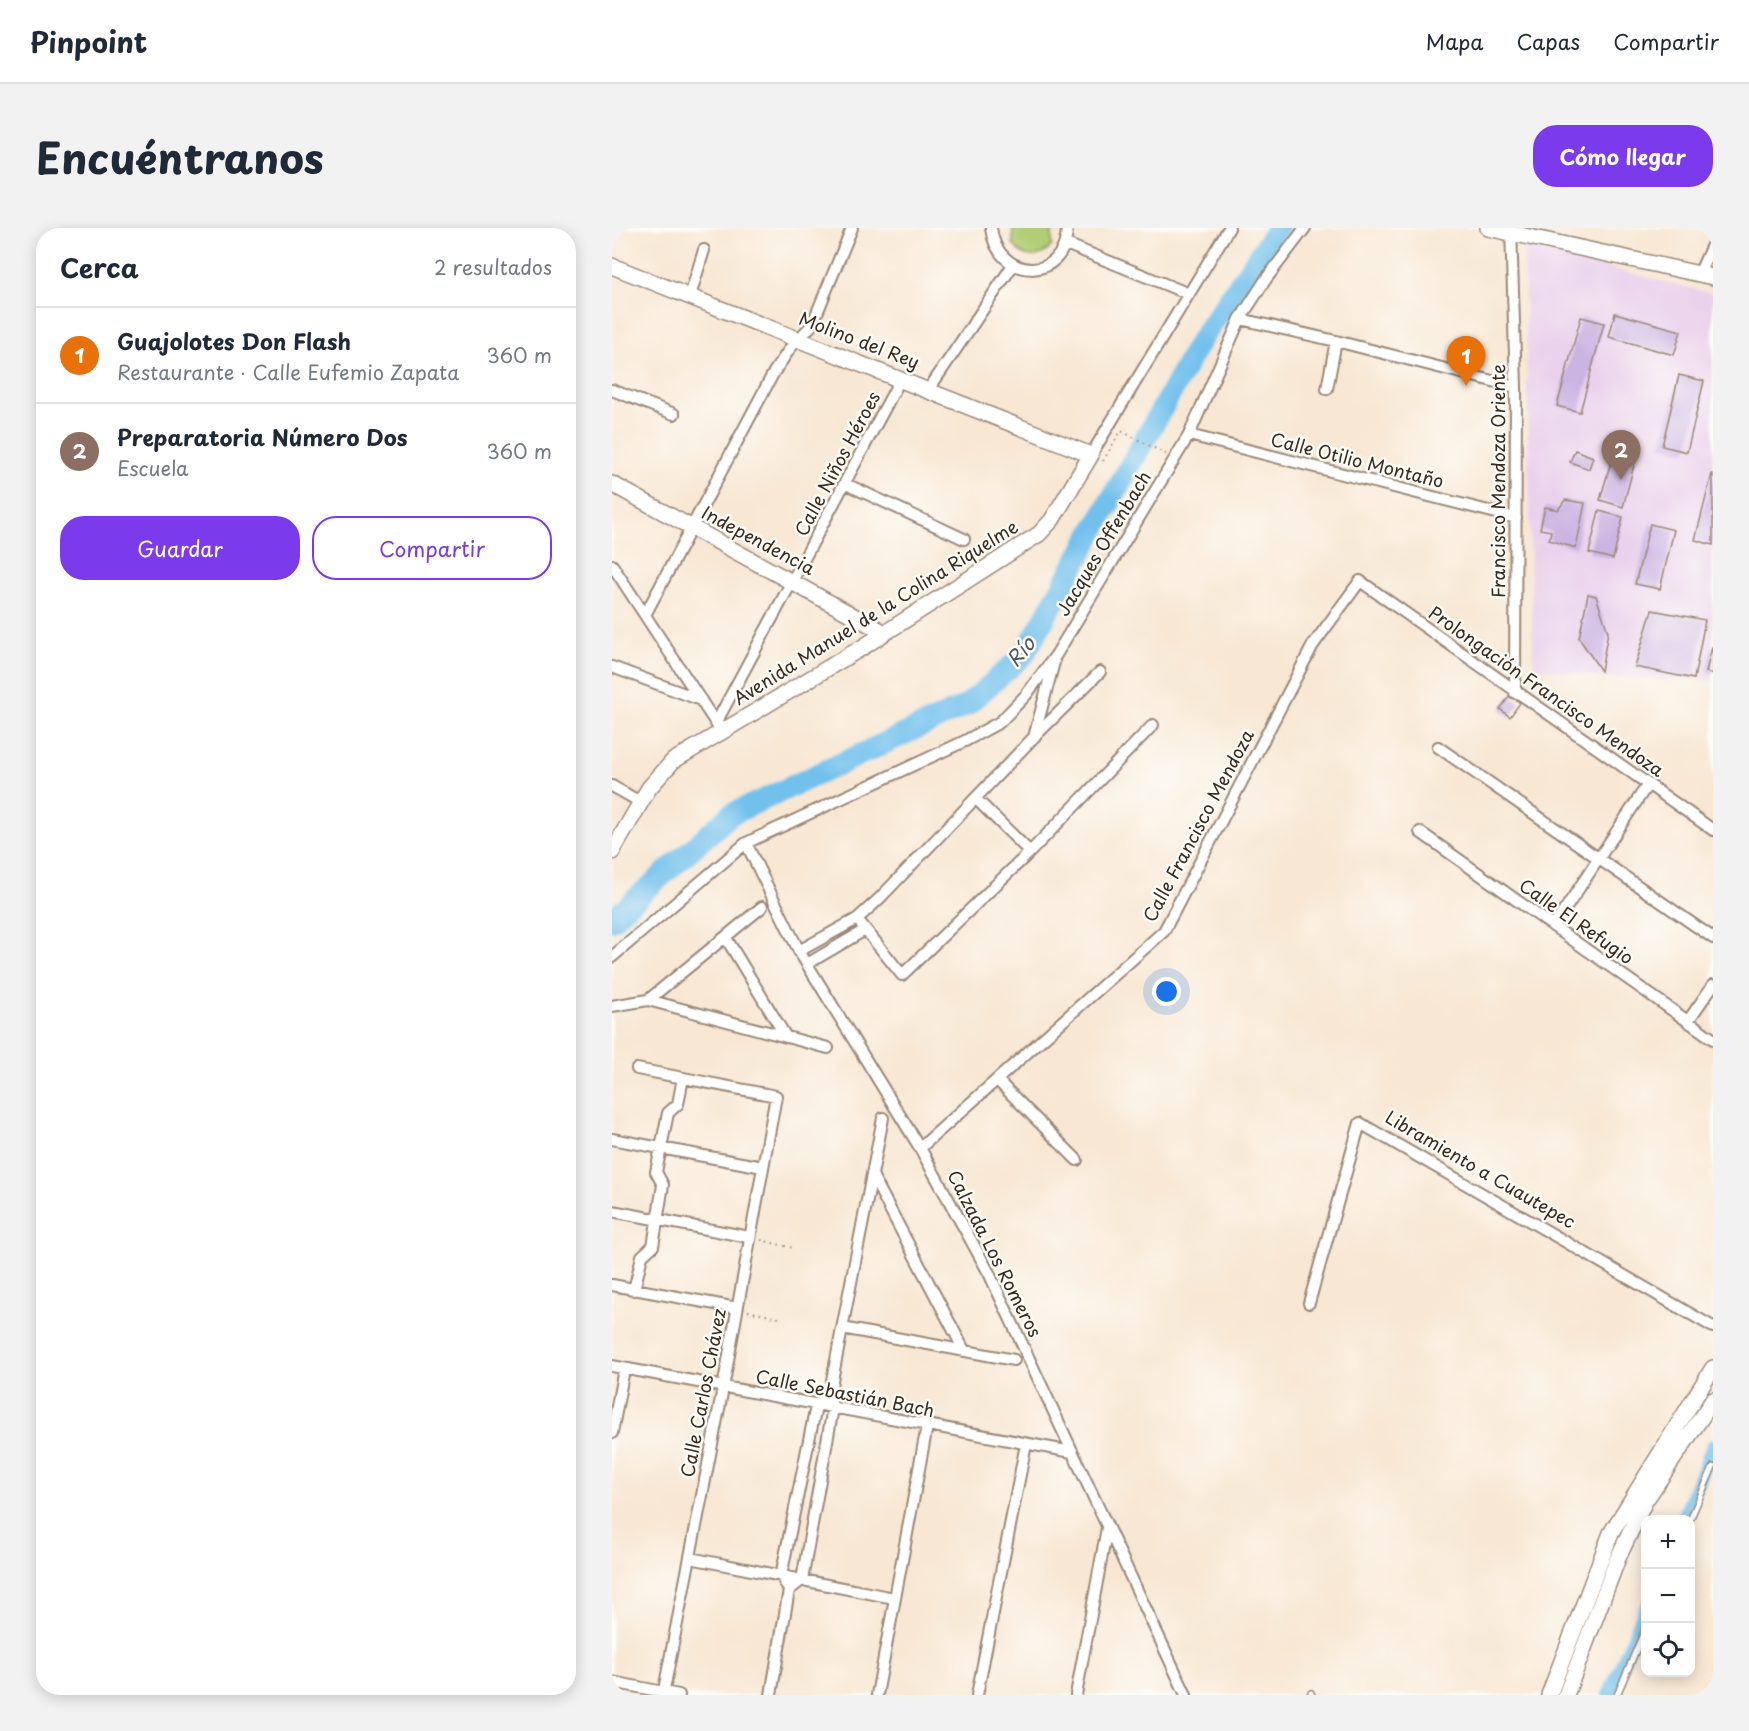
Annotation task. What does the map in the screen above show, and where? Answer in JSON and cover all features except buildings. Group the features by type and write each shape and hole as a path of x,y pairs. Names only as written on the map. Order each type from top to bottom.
{"street":[{"path":"645,615 774,372 812,324 852,228"},
{"path":"991,228 997,250 1013,265 1029,269 1045,267 1059,258 1066,244 1067,228"},
{"name":"Avenida Manuel de la Colina Riquelme","path":"612,852 662,771 673,761 719,727 885,633 1039,534 1053,520 1229,228"},
{"name":"Jacques Offenbach","path":"612,957 746,843 1000,722 1026,695 1056,655 1189,435 1240,319 1266,279 1305,228"},
{"path":"1488,228 1510,231 1706,276 1713,243"},
{"name":"Francisco Mendoza Oriente","path":"1510,231 1516,387 1515,693"},
{"path":"1066,244 1189,294"},
{"path":"690,296 704,250"},
{"path":"929,389 1013,265"},
{"name":"Molino del Rey","path":"612,266 929,389 1091,455"},
{"path":"1240,319 1336,340 1516,387"},
{"path":"1327,389 1336,340"},
{"name":"Calle Niños Héroes","path":"719,727 901,378"},
{"path":"612,390 674,414"},
{"name":"Calle Otilio Montaño","path":"1189,435 1516,518"},
{"name":"Independencia","path":"612,484 885,633"},
{"path":"846,484 964,539"},
{"path":"612,567 719,727"},
{"name":"Prolongación Francisco Mendoza","path":"1360,581 1515,693 1713,830"},
{"name":"Calle Francisco Mendoza","path":"920,1148 1164,931 1313,645 1360,581"},
{"path":"1034,737 1056,655"},
{"path":"612,667 702,700"},
{"path":"799,951 857,919 1100,672"},
{"path":"857,919 902,975 1030,852 1153,725"},
{"path":"1438,747 1713,938"},
{"path":"1554,926 1648,784"},
{"path":"612,786 642,803"},
{"path":"976,799 1030,852"},
{"name":"Calle El Refugio","path":"1420,832 1713,1039"},
{"name":"Calzada Los Romeros","path":"746,843 799,951 920,1148 989,1273 1186,1695"},
{"path":"648,1000 762,907"},
{"path":"807,964 866,930"},
{"path":"726,938 786,1037"},
{"path":"1688,1021 1713,985"},
{"path":"612,1006 648,1000 828,1048"},
{"path":"634,1290 642,1256 653,1246 663,1185 656,1172 668,1113 678,1104 683,1078 637,1069"},
{"name":"Calle Carlos Chávez","path":"663,1694 723,1388 776,1096 683,1078"},
{"path":"998,1081 1077,1160"},
{"path":"789,1590 802,1580 833,1408 829,1396 883,1118"},
{"name":"Libramiento a Cuautepec","path":"1308,1303 1360,1123 1713,1328"},
{"path":"612,1139 763,1167"},
{"path":"872,1175 964,1350"},
{"path":"612,1211 749,1237"},
{"path":"612,1285 737,1308"},
{"path":"842,1328 1014,1360"},
{"name":"Calle Sebastián Bach","path":"612,1366 816,1406 1072,1452"},
{"path":"1549,1695 1611,1533 1713,1368"},
{"path":"612,1433 624,1369"},
{"path":"771,1695 789,1590 781,1576 816,1406 829,1396"},
{"path":"1566,1695 1618,1558 1645,1501 1713,1400"},
{"path":"877,1695 927,1426"},
{"path":"977,1695 1026,1444"},
{"path":"804,1463 822,1466"},
{"path":"1076,1695 1107,1528"},
{"path":"690,1558 894,1598"},
{"path":"1176,1695 1179,1679"},
{"path":"612,1682 663,1694 679,1695"}],"lane":[{"path":"1692,1515 1713,1467"},
{"path":"1619,1694 1641,1639"}],"path":[{"path":"1121,431 1166,454"},
{"path":"749,1237 793,1248"},
{"path":"737,1308 783,1319"}],"shaded area":[{"path":"1524,246 1713,294 1713,680 1599,677 1533,667"}],"green space":[{"path":"1013,228 1052,228 1052,245 1048,250 1037,255 1022,253 1013,244"}],"waterway":[{"name":"Río","path":"612,920 730,815 967,705 1024,655 1200,341 1278,228"},
{"path":"1685,1515 1713,1446"},
{"path":"1609,1695 1641,1620"}],"place":[{"name":"Guajolotes Don Flash","path":"1466,386"},
{"name":"Preparatoria Número Dos","path":"1621,480"}]}
